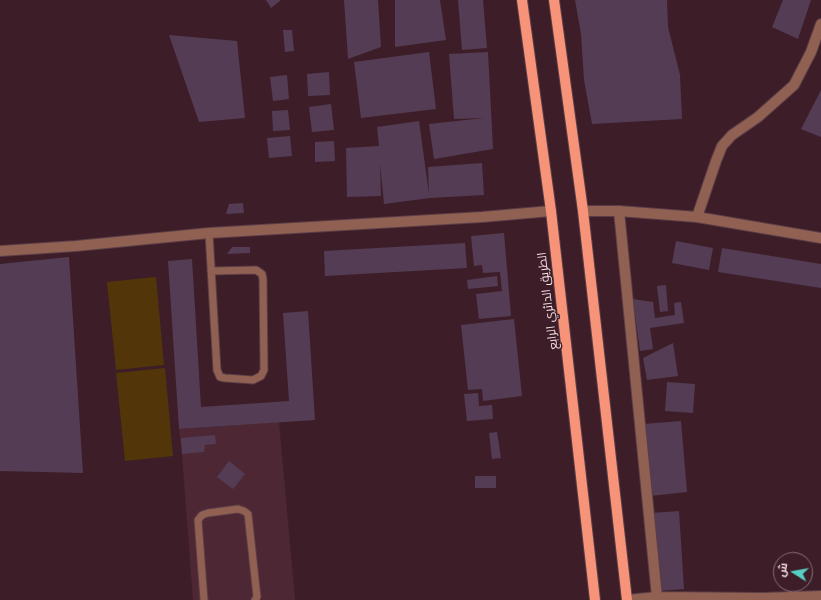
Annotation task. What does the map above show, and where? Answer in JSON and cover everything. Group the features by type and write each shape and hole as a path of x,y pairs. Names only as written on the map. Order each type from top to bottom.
{"main road":[{"name":"الطريق الدائري الرابع","path":"522,0 550,211 595,600"},
{"path":"554,0 583,211 627,600"}],"street":[{"path":"697,216 722,146 732,135 758,117 794,85 811,52 821,24"},
{"path":"0,252 209,233 482,217 550,211"},
{"path":"583,211 619,211 697,216 821,238"},
{"path":"619,211 657,597"},
{"path":"627,600 657,597 763,598 821,596"}],"lane":[{"path":"209,233 211,271 217,370 220,377 253,380 261,376 264,370 262,274 256,270 211,271"},
{"path":"204,600 198,520 202,515 208,513 238,509 244,510 248,514 257,597 256,600"}],"shaded area":[{"path":"156,277 164,365 116,370 107,282"},
{"path":"165,368 173,456 125,461 116,373"},
{"path":"279,422 295,600 193,600 179,429"}],"building":[{"path":"266,0 281,0 271,8"},
{"path":"344,0 378,0 381,47 348,59"},
{"path":"395,0 440,0 446,40 395,47"},
{"path":"458,0 483,0 487,48 462,50"},
{"path":"575,0 667,0 668,27 680,75 682,119 592,124 584,80 581,34"},
{"path":"783,0 811,0 798,39 772,27"},
{"path":"283,30 292,30 294,51 285,52"},
{"path":"169,35 237,41 245,118 199,122"},
{"path":"429,52 436,109 361,118 354,62"},
{"path":"488,52 493,149 434,159 429,124 484,118 454,119 449,54"},
{"path":"329,72 330,95 308,96 307,74"},
{"path":"287,75 289,99 273,101 270,77"},
{"path":"821,90 821,137 801,129"},
{"path":"331,104 334,130 312,132 309,107"},
{"path":"288,110 290,130 273,131 272,111"},
{"path":"419,121 429,194 428,167 482,163 484,195 430,198 384,204 380,163 381,196 347,197 346,148 379,146 377,127"},
{"path":"290,136 292,156 269,158 267,138"},
{"path":"334,141 335,161 315,162 315,142"},
{"path":"243,203 244,213 226,214 229,204"},
{"path":"504,233 511,316 479,319 476,294 502,291 500,272 483,273 482,265 474,266 471,236"},
{"path":"676,241 713,248 709,270 672,263"},
{"path":"465,243 467,268 325,276 324,251"},
{"path":"232,247 250,247 250,253 227,254"},
{"path":"722,248 821,264 821,288 718,272"},
{"path":"69,257 83,473 0,471 0,264"},
{"path":"192,259 201,407 289,401 283,313 308,311 315,420 179,429 168,261"},
{"path":"497,276 498,286 468,289 467,280"},
{"path":"666,285 668,311 660,312 657,286"},
{"path":"633,299 653,302 655,318 675,315 674,303 681,302 684,323 650,328 653,349 640,351"},
{"path":"514,319 522,396 483,401 482,389 468,390 461,325"},
{"path":"673,343 678,376 647,380 643,358"},
{"path":"667,382 695,384 693,413 665,411"},
{"path":"478,393 479,406 492,405 493,419 467,421 464,394"},
{"path":"681,421 687,492 650,496 643,424"},
{"path":"497,432 501,458 492,459 489,433"},
{"path":"215,435 216,444 205,445 204,452 182,454 181,438"},
{"path":"229,461 245,474 233,489 217,477"},
{"path":"475,476 496,476 496,488 475,488"},
{"path":"679,511 684,589 658,591 651,513"}]}
